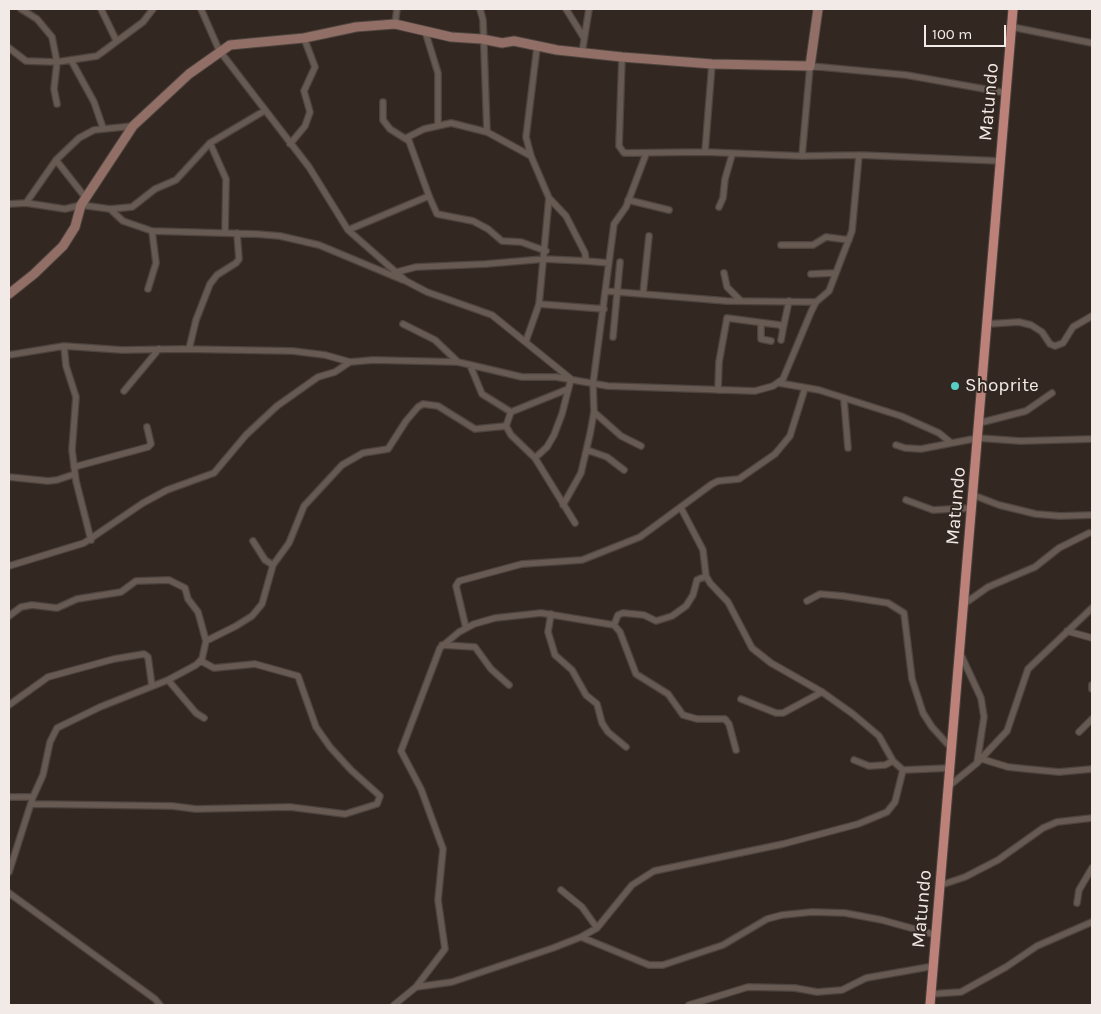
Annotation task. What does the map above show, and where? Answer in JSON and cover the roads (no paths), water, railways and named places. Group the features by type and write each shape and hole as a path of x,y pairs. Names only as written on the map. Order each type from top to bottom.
{"main road":[{"name":"Matundo","path":"930,1005 961,656 1013,9"}],"street":[{"path":"21,9 38,19 52,37 58,62 54,88 57,104"},
{"path":"101,9 116,40"},
{"path":"9,48 26,61 58,62 101,54 116,40 143,22 153,9"},
{"path":"201,9 219,50 309,167 348,230 406,281"},
{"path":"395,24 397,9"},
{"path":"480,9 483,20 482,39 487,132"},
{"path":"566,9 584,38"},
{"path":"582,52 589,9"},
{"path":"802,156 810,66 818,9"},
{"path":"9,294 34,274 63,246 75,227 83,201 133,126 189,74 219,50 239,43 304,38 356,26 395,24 450,37 482,39 502,43 517,42 537,47 622,57 712,64 810,66 906,75 1007,93"},
{"path":"1012,26 1092,43"},
{"path":"425,31 438,73 438,124"},
{"path":"290,144 305,126 310,112 304,91 315,67 304,38"},
{"path":"537,47 526,137 531,156 550,198 566,216 586,261"},
{"path":"622,57 619,148 624,152 646,154 705,152 732,155 802,156 859,155 1001,161"},
{"path":"71,60 94,102 104,128"},
{"path":"705,152 712,64"},
{"path":"383,102 383,120 390,129 406,138 438,214 473,222 488,229 502,241 521,242 546,252"},
{"path":"56,160 83,201 110,209 132,208 155,189 176,180 210,143 264,110"},
{"path":"406,138 438,124 451,123 487,132 531,156"},
{"path":"26,203 56,160 79,138 94,130 133,126"},
{"path":"210,143 226,179 225,233"},
{"path":"563,505 579,479 594,412 594,384 614,224 628,200 646,154"},
{"path":"719,207 723,198 732,155"},
{"path":"779,383 786,374 805,322 816,302 829,291 834,273 849,240 853,224 859,155"},
{"path":"348,230 429,196"},
{"path":"526,341 540,304 550,198"},
{"path":"628,200 669,210"},
{"path":"9,204 26,203 65,209 83,201"},
{"path":"110,209 123,221 152,231 280,236 319,245 406,281 427,292 492,315 571,379"},
{"path":"148,290 156,263 152,231"},
{"path":"189,349 196,320 210,284 217,275 238,261 237,233"},
{"path":"643,294 649,236"},
{"path":"781,245 813,245 826,237 849,240"},
{"path":"397,272 416,267 544,259 609,263"},
{"path":"613,337 620,262"},
{"path":"724,273 727,287 740,300"},
{"path":"811,274 834,273"},
{"path":"606,290 740,300 816,302"},
{"path":"781,340 789,301"},
{"path":"540,304 604,309"},
{"path":"987,324 1019,322 1042,332 1050,344 1055,346 1063,343 1074,327 1092,316"},
{"path":"718,390 719,362 726,319 728,317 780,326 783,330"},
{"path":"403,324 435,340 458,362"},
{"path":"761,324 761,340 771,341"},
{"path":"64,346 66,366 76,397 73,437 74,470 91,540"},
{"path":"9,355 64,346 104,350 293,351 325,355 350,362 458,362 522,377 571,379 594,384 755,391 779,383 805,388 901,416 939,433 950,442"},
{"path":"124,391 159,349"},
{"path":"9,566 91,540 102,529 143,502 167,490 214,473 246,435 277,406 318,377 335,372 350,362"},
{"path":"470,365 482,394 511,412"},
{"path":"535,458 547,447 554,434 571,379"},
{"path":"466,628 456,586 459,581 522,564 582,560 640,537 712,484 718,481 739,479 775,454 790,436 805,388"},
{"path":"568,389 511,412 506,426 511,435 535,458 575,522"},
{"path":"979,423 1026,410 1052,393"},
{"path":"844,400 848,448"},
{"path":"206,641 252,616 262,604 273,565 289,543 304,506 353,457 362,453 388,449 420,404 428,403 438,406 475,429 506,426"},
{"path":"594,412 621,436 641,446"},
{"path":"9,477 48,481 57,480 74,470 148,447 151,444 147,427"},
{"path":"896,444 908,448 921,448 978,438 1020,440 1092,439"},
{"path":"587,450 607,457 624,470"},
{"path":"973,495 1014,509 1048,516 1092,515"},
{"path":"906,500 933,510 972,508"},
{"path":"681,508 703,550 706,576 713,588 728,602 752,648 771,662 822,692 876,733 893,761 903,770 950,768"},
{"path":"964,604 988,587 1035,567 1059,548 1088,533"},
{"path":"253,541 266,560 273,565"},
{"path":"614,625 618,615 623,613 644,615 656,621 672,616 686,606 693,595 697,580 706,576"},
{"path":"9,616 21,607 32,605 57,608 84,598 121,592 136,581 169,580 185,588 188,599 198,612 206,641 201,661 168,680 100,707 57,728 50,742 43,775 32,800 9,872"},
{"path":"807,601 820,594 843,596 888,603 904,612 912,679 923,713 932,727 952,749"},
{"path":"949,786 982,759 1007,730 1028,669 1092,608"},
{"path":"394,1005 416,987 445,949 438,900 443,851 421,789 401,751 442,645 466,628 495,618 531,613 551,614 614,625 620,632 636,674 668,694 683,715 697,719 725,719 729,724 736,750"},
{"path":"551,614 548,632 555,655 572,670 586,695 597,704 602,723 608,732 626,747"},
{"path":"1067,631 1092,638"},
{"path":"442,645 475,647 491,669 509,685"},
{"path":"9,705 48,677 114,658 144,654 148,657 152,686"},
{"path":"961,656 984,707 977,763"},
{"path":"9,797 32,800 172,806 196,809 290,806 345,814 377,804 380,796 350,770 316,727 298,676 255,664 214,668 201,661"},
{"path":"168,680 196,713 204,718"},
{"path":"741,699 776,713 783,713 822,692"},
{"path":"1078,732 1092,719"},
{"path":"982,759 1008,767 1027,770 1059,772 1092,769"},
{"path":"854,760 870,766 885,765 893,761"},
{"path":"416,987 452,982 581,937 597,928 632,885 654,870 783,844 858,824 887,812 895,802 903,770"},
{"path":"941,885 964,877 998,860 1043,828 1057,822 1092,818"},
{"path":"1077,903 1079,890 1092,868"},
{"path":"561,890 578,904 597,928"},
{"path":"9,893 155,999 160,1005"},
{"path":"581,937 656,966 723,945 767,919 782,914 812,912 845,913 882,920 936,935"},
{"path":"931,994 961,992 1006,967 1037,946 1092,922"},
{"path":"689,1005 748,987 760,986 817,992 842,990 866,978 934,966"}],"place":[{"name":"Shoprite","path":"955,386"}]}
